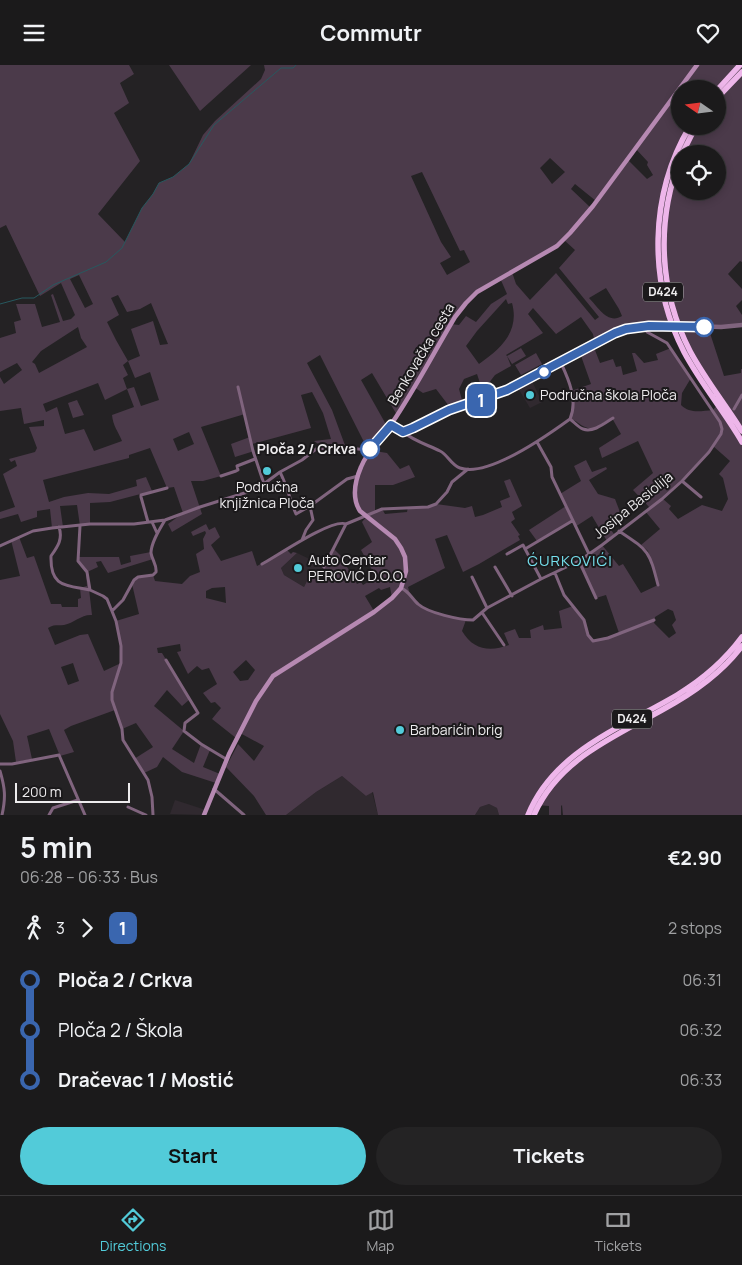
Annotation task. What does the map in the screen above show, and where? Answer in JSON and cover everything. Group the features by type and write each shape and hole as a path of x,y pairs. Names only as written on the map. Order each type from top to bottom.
{"highway":[{"path":"726,80 740,65"},
{"path":"726,88 742,71"},
{"name":"D424","path":"685,135 676,153 665,186 658,233 659,273 670,320 684,352 742,442"},
{"name":"D424","path":"671,189 664,233 665,275 671,301 680,331 690,351 701,371 742,431"},
{"name":"D424","path":"528,815 544,786 567,761 600,737 679,694 698,681 724,659 742,637"},
{"name":"D424","path":"534,815 549,789 573,763 605,741 663,710 698,688 728,663 742,646"}],"main road":[{"name":"Benkovačka cesta","path":"401,588 406,571 405,557 401,548 395,539 356,505 355,491 358,476 369,450 391,425 455,317 466,303 477,292 557,246 570,233 592,207 697,65"},
{"path":"204,815 226,759 256,701 273,676 374,611 392,598 401,588"}],"street":[{"path":"403,432 449,410 507,390 562,363 615,333 646,326 721,327 742,325"},
{"name":"Josipa Basiolija","path":"483,614 488,608 579,561 662,499 709,452 721,434 720,421 667,343 650,335 647,332 646,326"},
{"path":"391,425 409,437 444,453 450,462 458,467 469,469 484,467 503,460 537,442 570,419 574,404 572,391 562,363"},
{"path":"238,387 255,459 264,484"},
{"path":"734,409 742,395"},
{"path":"570,419 588,430 595,429 613,418"},
{"path":"537,442 550,467 552,477 572,521 589,554"},
{"path":"0,546 33,531 59,527 165,520 257,489 316,449 348,448 369,450"},
{"path":"221,475 236,471 238,469 237,466 255,459"},
{"path":"262,564 302,540 337,523 342,522 346,524 382,509 428,507 436,504 447,492 452,482 469,469"},
{"path":"280,472 296,515 347,479 354,475 358,476"},
{"path":"682,481 701,497"},
{"path":"157,533 150,522 140,497 141,495 167,488"},
{"path":"302,540 313,520 310,506"},
{"path":"112,611 123,600 134,580 138,577 153,575 156,572 156,564 151,552 157,533 165,520"},
{"path":"525,549 572,521"},
{"path":"324,567 346,524"},
{"path":"80,526 78,561 87,572 90,590"},
{"path":"59,527 60,539 58,546 51,556 54,577 62,583 103,595 107,599 116,621 121,646 121,663 112,692 112,700 124,740 148,781 152,797 153,815"},
{"path":"619,531 648,552 658,585"},
{"path":"507,554 523,545 541,579"},
{"path":"579,561 596,598"},
{"path":"495,567 512,596"},
{"path":"555,573 564,595 584,620 588,635 592,641 608,638 654,620"},
{"path":"472,577 488,608"},
{"path":"401,588 406,590 420,606 426,609 466,620 473,620 483,614 504,645"},
{"path":"166,660 198,713 185,723 184,731 226,759"},
{"path":"0,764 12,764 59,755 85,815"},
{"path":"0,771 5,786 5,801 2,815"},
{"path":"214,789 244,815"},
{"path":"49,815 53,808 78,800"},
{"path":"128,807 146,815"}],"shaded area":[{"path":"0,65 129,65 134,74 120,83 129,103 114,113 140,161 98,214 125,242 142,208 159,183 173,177 189,164 203,135 215,121 261,79 265,70 264,65 742,65 742,262 740,261 728,274 742,289 742,300 736,306 742,315 742,325 708,327 724,376 741,373 742,369 742,815 563,815 562,805 561,815 549,815 549,806 536,805 531,815 499,815 497,808 489,804 480,807 475,815 378,815 373,792 366,796 342,776 316,792 286,815 266,815 254,796 226,767 238,744 254,761 264,746 240,733 236,738 212,719 221,708 215,702 211,703 203,693 217,684 209,668 202,670 197,666 188,674 177,652 181,651 180,644 157,648 158,653 162,653 190,699 182,706 167,690 154,706 184,731 172,749 194,763 201,744 210,750 203,767 220,774 216,783 182,772 163,757 157,767 144,773 134,759 153,747 136,723 122,729 115,710 64,730 74,752 60,756 49,729 27,736 32,759 16,762 13,741 0,714 0,580 20,576 11,540 19,537 27,558 34,556 51,604 61,604 62,607 78,607 78,599 81,598 80,588 87,586 86,572 77,557 119,557 121,565 131,562 130,556 151,552 153,559 108,573 101,561 96,562 98,567 87,572 92,615 85,616 68,624 48,628 55,645 80,635 88,634 104,671 121,663 121,646 116,621 139,614 132,584 138,577 153,575 155,581 182,584 190,576 200,572 196,554 204,549 203,539 206,533 205,531 193,536 191,532 206,524 209,530 215,527 220,537 211,545 221,561 252,551 257,566 287,550 291,554 293,552 297,553 281,568 284,575 304,587 309,577 326,567 334,549 340,555 357,584 361,582 363,585 376,577 361,550 372,542 362,522 367,516 356,505 356,481 369,450 387,453 400,469 409,465 415,477 393,485 375,485 375,510 382,509 385,514 407,512 408,507 428,507 436,504 465,508 472,506 475,517 483,515 502,507 500,501 510,497 504,481 510,479 522,506 512,512 515,519 511,522 520,535 518,536 520,540 463,572 447,535 435,539 445,568 408,587 416,602 431,611 466,620 462,631 471,642 482,648 489,649 509,645 504,633 515,629 519,638 531,638 530,630 543,625 544,630 562,628 559,611 573,606 584,620 588,635 593,641 619,633 606,595 596,598 579,561 602,545 619,566 623,564 641,593 658,585 648,551 641,545 660,529 645,511 650,508 633,490 653,473 638,441 602,458 599,448 621,434 612,418 593,428 585,427 570,419 573,412 571,391 591,384 580,353 593,345 600,363 613,359 616,367 621,366 623,375 637,371 632,353 635,353 644,363 658,360 656,354 671,348 691,378 682,393 681,405 688,410 700,411 713,410 719,403 697,369 676,326 626,329 595,344 593,334 581,317 556,334 533,308 528,314 543,333 506,355 511,366 495,375 485,388 482,389 477,374 464,379 459,389 463,404 449,406 436,389 423,393 414,387 397,415 372,373 361,380 388,428 371,443 364,442 320,355 307,363 332,410 346,448 324,448 314,441 331,439 323,413 312,392 301,395 311,428 252,444 253,451 251,452 235,457 231,444 250,437 245,414 201,427 221,476 203,481 191,481 202,514 172,532 168,524 183,513 174,487 167,488 150,448 129,455 129,458 43,480 49,502 88,493 109,494 137,486 136,480 146,477 152,491 110,502 90,503 90,524 80,526 77,505 60,506 63,527 52,528 50,509 37,511 37,517 21,522 18,514 0,519 0,512 15,507 3,474 17,466 15,460 11,462 9,459 35,452 37,448 29,427 44,426 44,420 24,424 21,408 0,411 0,377 4,384 22,370 17,363 0,372 0,338 16,333 14,322 21,320 16,304 35,304 42,327 60,322 51,295 53,294 63,321 71,319 75,315 61,283 40,296 6,225 0,228","holes":["635,148 648,162 647,165 653,175 647,179 627,159","550,158 565,172 552,184 540,168","422,172 460,251 464,250 470,262 447,275 440,263 451,257 441,242 411,176","575,184 596,201 591,208 571,189","564,240 575,250 559,268 599,317 595,320 556,273 530,300 516,284 512,272","79,275 93,304 85,308 70,279","500,278 507,294 491,304 476,322 466,316 459,325 451,324 477,292","606,288 622,316 617,318 608,317 589,298","118,295 127,312 140,309 151,303 168,344 160,345 153,321 131,329 140,356 128,361 107,322 119,315 111,298","506,299 508,304 512,303 514,313 511,331 501,346 479,364 466,346","78,327 81,338 87,347 39,373 32,362 41,351","128,361 135,378 150,372 159,400 141,406 134,387 127,389 123,378 128,375 123,365","98,383 105,400 127,389 134,407 112,415 122,441 94,451 84,429 65,434 57,407 46,412 43,404","189,432 194,444 178,451 173,439","713,446 730,461 719,474 723,478 728,499 722,511 702,505 678,519 669,509 671,506 663,499","225,587 226,603 206,598 206,591 212,588","390,587 392,598 374,611 365,596 379,588 381,590","668,609 673,611 676,620 672,625 676,633 669,638 654,623 655,617","246,660 255,670 248,680 240,681 233,672","73,663 79,681 68,685 61,667"]},
{"path":"169,65 251,65 200,111"},
{"path":"521,348 526,356 512,364 507,356"},
{"path":"536,353 542,364 521,375 515,365"},
{"name":"Područna škola Ploča","path":"532,381 542,402 530,408 518,388"},
{"path":"77,400 84,415 73,418 68,403"},
{"path":"586,460 592,472 606,467 607,469 589,480 598,494 615,499 620,512 605,522 614,534 607,541 592,516 575,527 572,521 537,541 529,530 566,506 560,494 581,481 574,466"},
{"path":"297,553 326,567 309,577 304,587 284,575 281,568"},
{"path":"342,776 366,796 372,792 378,815 286,815 316,792"},
{"path":"175,800 206,810 204,815 170,814"},
{"path":"489,804 497,808 499,815 475,815 480,807"}],"waterway":[{"path":"0,304 22,298 34,298 53,285 106,262 122,248 142,208 159,183 173,177 189,164 214,125 281,68 293,68 296,65"}],"bus line":[{"name":"1","path":"370,449 391,425 403,432 449,410 507,390 562,363 615,333 626,329 649,326 704,327"}],"place":[{"name":"Područna škola Ploča","path":"530,395"},
{"name":"Ploča 2 / Crkva","path":"370,449"},
{"name":"Područna knjižnica Ploča","path":"267,471"},
{"name":"Auto Centar PEROVIĆ D.O.O.","path":"298,568"},
{"name":"Barbarićin brig","path":"400,730"}],"district":[{"name":"ĆURKOVIĆI","path":"570,561"}]}
